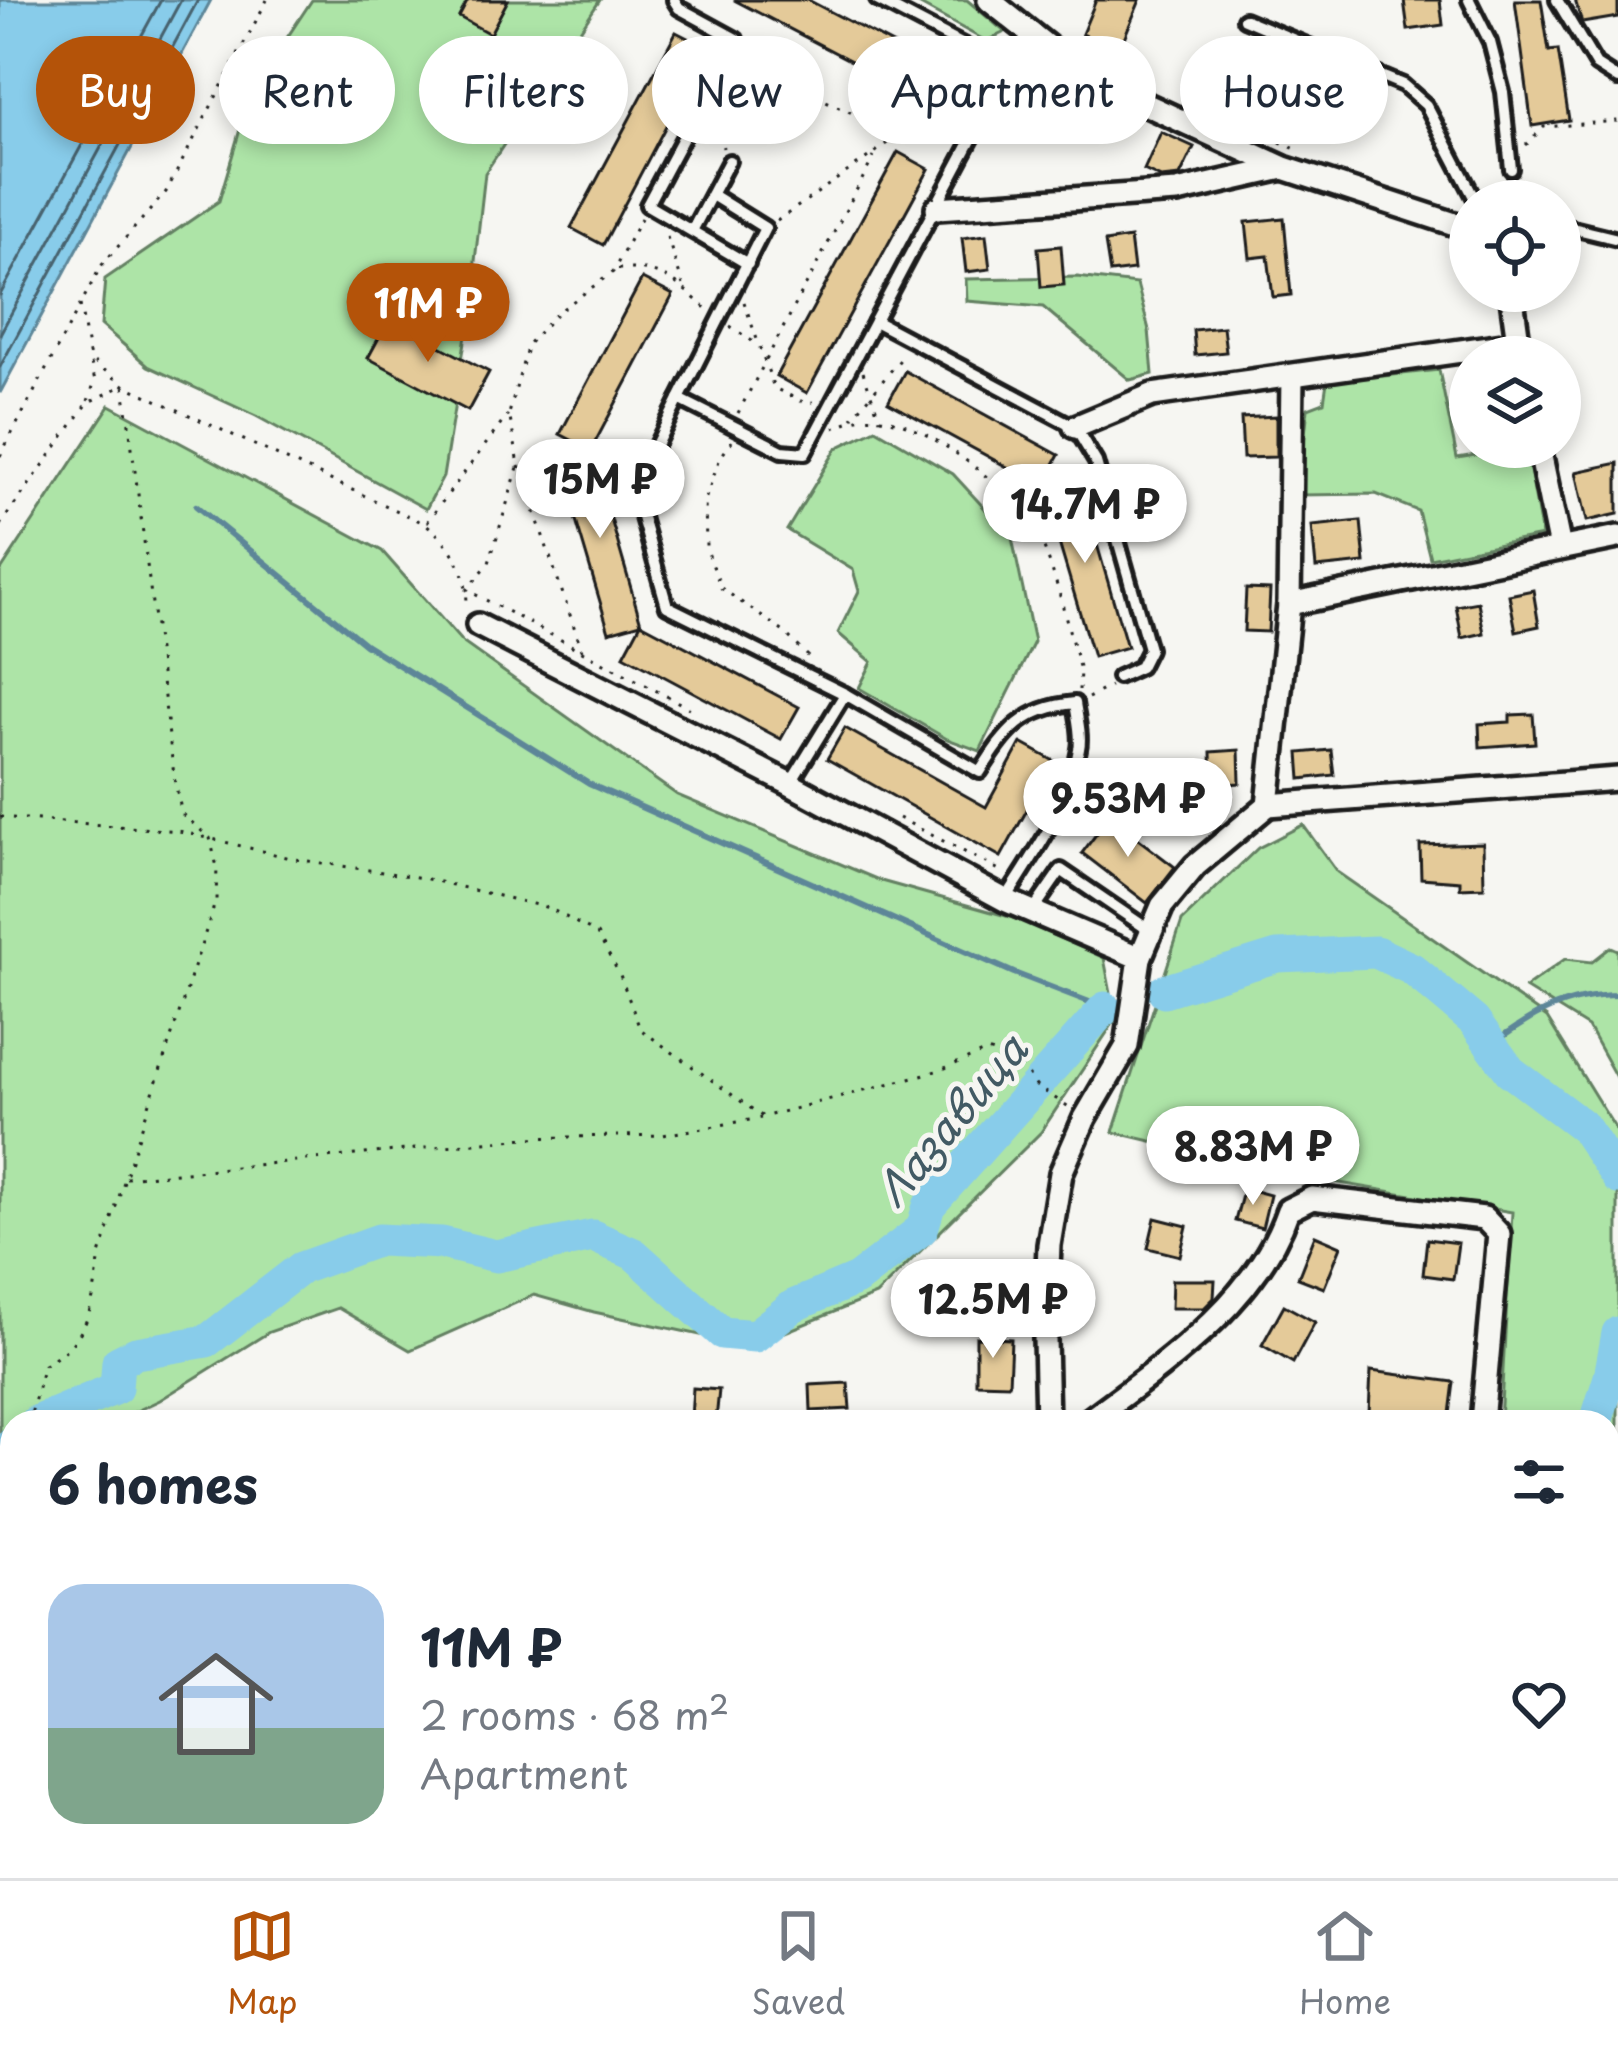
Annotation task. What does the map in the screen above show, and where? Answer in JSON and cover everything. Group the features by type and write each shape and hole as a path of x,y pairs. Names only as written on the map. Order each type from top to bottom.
{"street":[{"path":"989,0 1084,76 1284,168 1449,222"},
{"path":"937,208 1177,192 1284,168"},
{"path":"1075,427 1153,395 1449,355"},
{"path":"1268,805 1289,604 1292,376"},
{"path":"1544,468 1561,548"},
{"path":"1289,604 1618,537"},
{"path":"478,625 1005,900 1140,958"},
{"path":"1047,1410 1049,1245 1061,1173 1085,1118 1127,1046 1140,958 1149,930 1195,866 1268,805 1618,779"},
{"path":"1103,1410 1153,1373 1221,1310 1278,1240 1288,1210 1312,1198 1484,1218 1499,1234 1484,1410"}],"lane":[{"path":"674,0 679,8 730,36"},
{"path":"877,0 945,36"},
{"path":"1469,0 1490,42 1503,92 1511,169"},
{"path":"1557,0 1596,65 1618,79"},
{"path":"1244,19 1403,85 1426,105 1465,180"},
{"path":"680,144 647,206 748,264"},
{"path":"679,400 782,451 805,454 970,144"},
{"path":"693,229 729,161"},
{"path":"712,194 766,228 634,489 667,606 845,694 980,772 1005,732 1022,718 1075,703 1081,746 1056,819 1005,900"},
{"path":"1581,230 1618,239"},
{"path":"875,321 1075,427 1096,462 1149,649 1140,668 1118,677"},
{"path":"790,784 845,694"},
{"path":"1032,912 1061,870 1149,930"}],"path":[{"path":"0,456 101,266 166,192 267,0"},
{"path":"1505,180 1529,137 1544,127 1618,121"},
{"path":"720,144 729,161"},
{"path":"766,228 886,144"},
{"path":"1284,144 1306,154"},
{"path":"814,663 784,632 721,588 706,547 705,500 763,363 877,151"},
{"path":"426,524 509,414 528,344 557,313 616,269 647,206"},
{"path":"660,212 683,286"},
{"path":"616,269 653,270 683,286 720,320 756,344"},
{"path":"739,283 774,388 805,403 833,400"},
{"path":"0,525 88,403 95,381 80,305"},
{"path":"852,419 906,350 918,344"},
{"path":"90,359 124,385 426,524 451,545 467,590 467,611 478,625"},
{"path":"853,363 865,375 880,418"},
{"path":"88,403 124,385"},
{"path":"32,1410 44,1365 69,1352 91,1315 100,1256 216,900 217,868 209,838 182,814 175,783 124,385"},
{"path":"509,414 519,464 583,652"},
{"path":"814,437 852,419 880,418 914,429 964,460 1026,514 1040,539 1080,670 1075,703 1106,691 1118,677"},
{"path":"467,590 489,563 519,464"},
{"path":"0,817 179,831 295,859 423,878 548,908 597,934 620,975 640,1029 763,1117"},
{"path":"125,1178 525,1138 663,1135 763,1117 940,1070 987,1052 1019,1061 1036,1086 1085,1118"}],"green space":[{"path":"312,0 600,0 576,36 419,36 419,144 504,144 485,173 468,323 443,477 426,509 256,416 148,366 101,325 105,279 219,201 236,144 395,144 395,36 288,36"},
{"path":"911,0 967,0 1005,32 977,36"},
{"path":"1077,277 1137,284 1149,330 1153,374 1130,380 1043,307 967,301 966,279"},
{"path":"1439,370 1449,419 1449,468 1530,468 1542,536 1430,558 1418,511 1376,494 1298,495 1308,408 1324,402 1327,382"},
{"path":"110,405 382,551 462,642 677,795 881,881 1017,919 1104,958 1116,1019 1041,1132 876,1295 751,1346 534,1295 410,1350 338,1308 269,1332 139,1410 0,1410 0,572"},
{"path":"876,429 953,474 1012,538 1034,642 980,751 947,739 859,688 872,662 838,633 859,591 853,570 787,530 837,448"},
{"path":"1303,825 1337,872 1547,1018 1618,1133 1618,1410 1501,1410 1512,1212 1298,1176 1113,1132 1182,921 1258,848"},
{"path":"1611,947 1618,950 1618,1081 1588,1027 1525,988 1565,959 1592,962"}],"water":[{"path":"0,0 211,0 192,36 36,36 36,144 134,144 0,393"}],"building":[{"path":"468,0 508,0 490,34 459,17"},
{"path":"734,0 808,0 877,36 848,36 848,59 824,47 824,36 803,36"},
{"path":"1096,0 1140,0 1125,36 1082,34"},
{"path":"1404,0 1440,0 1443,25 1408,30"},
{"path":"1515,0 1541,0 1549,51 1558,50 1569,120 1532,126"},
{"path":"1575,0 1618,0 1618,17 1582,23"},
{"path":"652,77 652,144 656,144 603,245 571,228 616,144 628,144 628,122"},
{"path":"1161,132 1194,147 1180,176 1161,178 1144,170"},
{"path":"898,152 929,169 807,393 776,376"},
{"path":"1284,218 1291,295 1273,297 1268,256 1250,258 1246,222"},
{"path":"986,235 990,269 966,272 962,238"},
{"path":"1130,238 1134,270 1110,273 1105,242"},
{"path":"1061,246 1064,285 1041,287 1038,248"},
{"path":"642,279 673,295 591,450 560,434"},
{"path":"389,319 489,372 468,411 368,358"},
{"path":"1223,327 1226,352 1195,355 1193,330"},
{"path":"905,371 1059,455 1042,486 888,402"},
{"path":"1276,416 1276,457 1243,458 1241,418"},
{"path":"591,450 641,623 609,632 558,460"},
{"path":"1618,463 1618,514 1587,521 1576,472"},
{"path":"1077,476 1127,647 1093,657 1042,486"},
{"path":"1361,521 1365,563 1316,568 1312,526"},
{"path":"1246,589 1270,590 1268,632 1244,631"},
{"path":"1533,590 1539,626 1516,631 1509,595"},
{"path":"1478,602 1484,633 1462,638 1456,606"},
{"path":"641,623 799,707 781,739 624,655"},
{"path":"1533,714 1535,743 1480,747 1479,724 1510,722 1510,715"},
{"path":"845,728 986,807 1021,743 1054,761 1001,857 827,759"},
{"path":"1239,750 1240,783 1212,785 1211,752"},
{"path":"1331,750 1334,775 1301,779 1299,753"},
{"path":"1109,817 1175,867 1147,903 1082,853"},
{"path":"1483,843 1484,887 1460,888 1460,881 1421,878 1420,845"},
{"path":"1244,1188 1270,1195 1262,1228 1235,1221"},
{"path":"1155,1218 1187,1226 1180,1256 1148,1248"},
{"path":"1315,1235 1341,1246 1324,1288 1298,1278"},
{"path":"1427,1239 1458,1243 1453,1279 1423,1275"},
{"path":"979,1271 1015,1272 1014,1309 977,1307"},
{"path":"1172,1280 1215,1280 1214,1298 1204,1308 1171,1308"},
{"path":"1284,1305 1315,1322 1293,1363 1262,1345"},
{"path":"976,1337 1011,1339 1009,1384 976,1383"},
{"path":"1371,1371 1454,1382 1450,1410 1369,1410"},
{"path":"848,1383 850,1409 811,1410 810,1385"},
{"path":"693,1388 719,1390 717,1410 692,1410"}],"waterway":[{"path":"196,506 365,644 589,784 1014,973 1105,1008"},
{"name":"Лазавица","path":"1164,991 1277,956 1376,952 1412,969 1474,1021 1510,1071 1584,1127 1618,1178"},
{"path":"1491,1045 1550,1009 1618,995"},
{"name":"Лазавица","path":"64,1410 116,1388 118,1362 136,1353 207,1341 301,1268 379,1240 442,1243 496,1256 593,1236 634,1254 722,1333 755,1336 793,1306 857,1279 922,1229 929,1206 1105,1008"},
{"name":"Лазавица","path":"1600,1410 1618,1333"}]}
